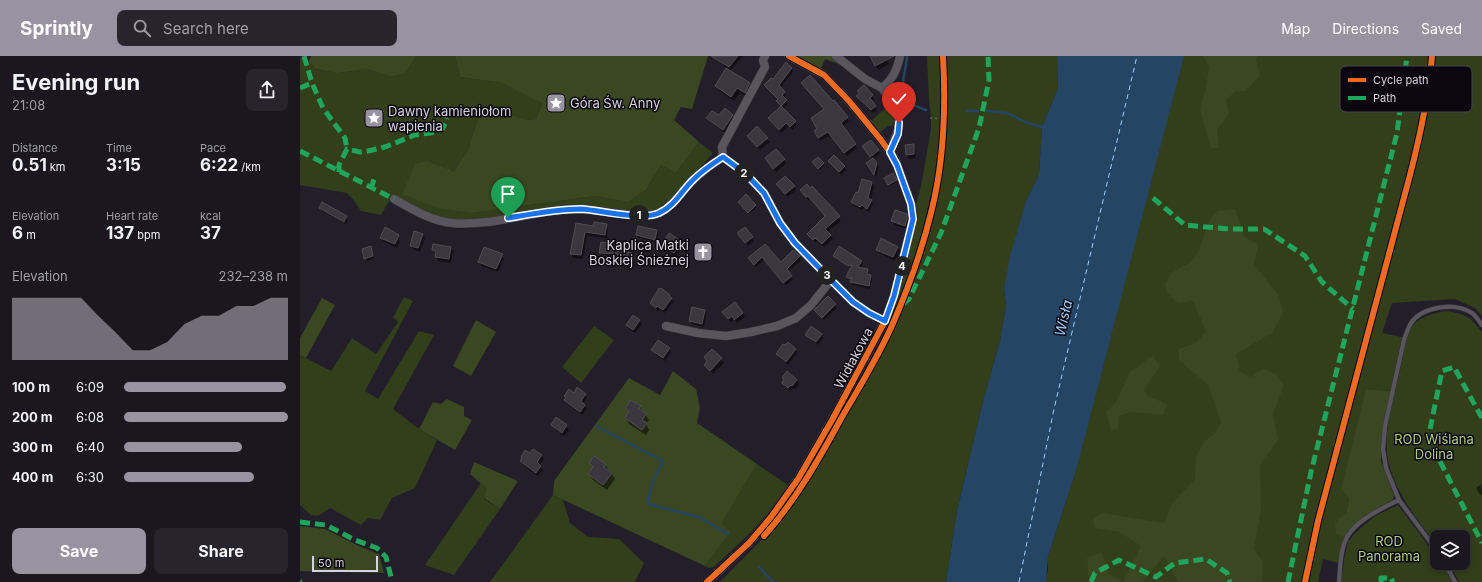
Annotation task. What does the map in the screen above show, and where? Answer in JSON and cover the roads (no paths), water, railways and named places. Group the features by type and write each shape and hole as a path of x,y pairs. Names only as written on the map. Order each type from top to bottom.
{"street":[{"path":"765,56 763,60 764,67 722,147 723,157 746,174 764,193 780,223 795,243 831,280 853,302 869,313 885,321"},
{"name":"Widłakowa","path":"707,582 749,543 771,517 798,479 832,420 885,321 894,296 913,219 909,198 890,152 850,102 824,75 789,56"},
{"path":"836,56 865,79 882,88 896,109 899,119 898,134 890,152"},
{"path":"882,88 896,73 900,56"},
{"path":"394,200 429,217 452,223 472,223 541,212 580,209 637,215 658,213 670,206 692,180 723,157"},
{"path":"666,326 698,333 726,336 777,326 796,318 811,305 831,280"}],"lane":[{"path":"1430,542 1399,500 1386,468 1383,449 1385,426 1404,340 1412,322 1421,314 1435,309 1453,307 1467,311 1476,317 1482,325"},
{"path":"1339,582 1344,543 1351,532 1373,512 1399,500"},
{"path":"1449,570 1455,582"}],"water":[{"name":"Wisła","path":"1057,56 1184,56 1077,467 1048,557 1046,582 946,582 957,511 982,405 1000,341 1006,306 1004,288 1010,256 1026,201 1039,174 1042,127 1058,88"}],"waterway":[{"path":"907,56 903,82 904,95 908,101 915,106 926,110"},
{"path":"967,111 978,111"},
{"path":"987,111 1007,113 1025,122 1042,127"},
{"path":"596,426 663,461 651,486 648,504 699,517 728,534"},
{"path":"759,567 773,582"}],"place":[{"name":"Góra Św. Anny","path":"556,103"},
{"name":"Dawny kamieniołom wapienia","path":"374,118"},
{"name":"Kaplica Matki Boskiej Śnieżnej","path":"703,252"}],"park label":[{"name":"ROD Wiślana Dolina","path":"1434,446"},
{"name":"ROD Panorama","path":"1389,548"}]}
